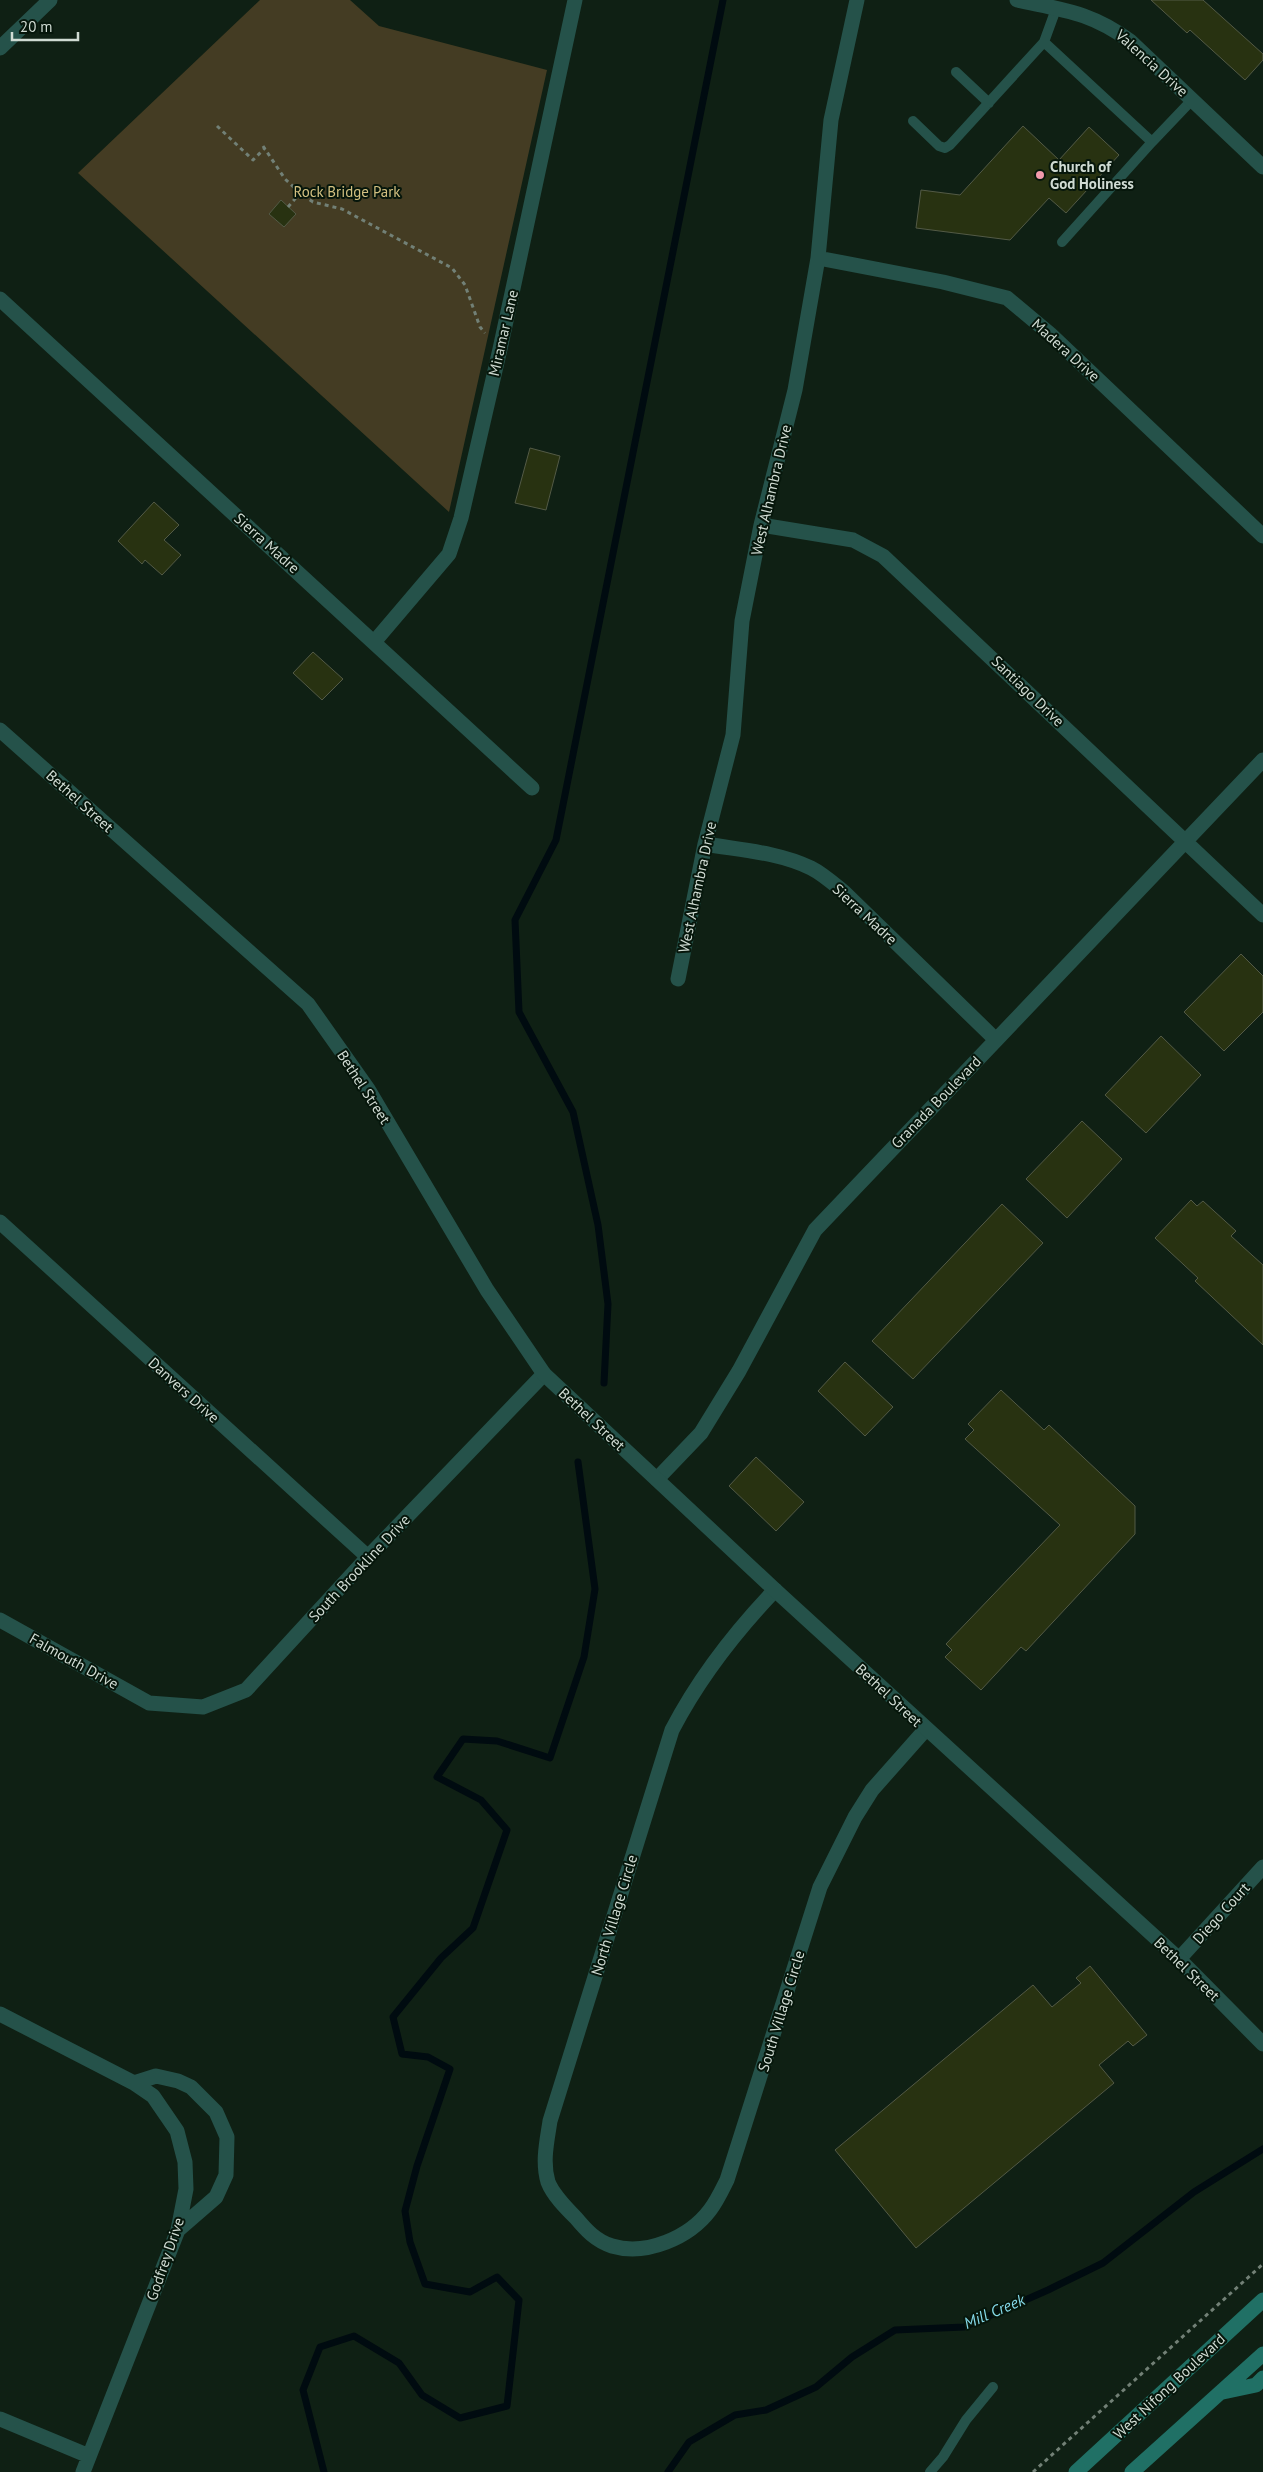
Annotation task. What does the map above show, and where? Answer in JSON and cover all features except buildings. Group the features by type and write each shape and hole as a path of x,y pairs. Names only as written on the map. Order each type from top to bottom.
{"main road":[{"name":"West Nifong Boulevard","path":"1076,2472 1263,2300"},
{"path":"1132,2472 1263,2354"},
{"path":"1223,2392 1256,2385 1263,2378"}],"street":[{"path":"0,48 50,0"},
{"name":"Miramar Lane","path":"375,641 449,554 461,518 500,349 575,0"},
{"name":"West Alhambra Drive","path":"678,979 705,844 733,735 742,621 761,526 795,390 818,258 831,120 857,0"},
{"name":"Valencia Drive","path":"1018,0 1088,15 1110,26 1130,41 1263,167"},
{"name":"Madera Drive","path":"818,258 943,282 1007,298 1050,334 1263,536"},
{"name":"Sierra Madre","path":"0,299 375,641 532,788"},
{"name":"Santiago Drive","path":"761,526 853,540 884,556 1263,916"},
{"name":"Bethel Street","path":"0,730 308,1004 368,1089 487,1290 544,1374 926,1730 1179,1959 1263,2044"},
{"name":"Granada Boulevard","path":"658,1479 701,1433 739,1371 815,1230 1263,760"},
{"name":"Sierra Madre","path":"705,844 790,860 811,868 827,878 845,893 996,1039"},
{"name":"Danvers Drive","path":"0,1222 368,1557"},
{"name":"South Brookline Drive","path":"149,1703 204,1707 246,1690 368,1557 544,1374"},
{"name":"North Village Circle","path":"612,2246 590,2234 560,2201 548,2182 545,2156 550,2121 672,1730 688,1698 708,1668 775,1590"},
{"name":"Falmouth Drive","path":"0,1620 149,1703"},
{"name":"South Village Circle","path":"612,2246 646,2248 666,2243 691,2230 711,2210 727,2180 820,1887 855,1817 872,1790 926,1730"},
{"name":"Diego Court","path":"1179,1959 1263,1867"},
{"name":"Godfrey Drive","path":"0,2014 134,2084 153,2096 177,2131 185,2162 186,2188 178,2230 83,2472"},
{"path":"134,2084 156,2076 178,2081 190,2087 216,2112 227,2137 226,2175 216,2197 178,2230"},
{"path":"0,2419 89,2456"}],"lane":[{"path":"913,122 939,146 945,148 1044,42 1056,9"},
{"path":"1044,42 1152,142"},
{"path":"956,72 989,102"},
{"path":"1062,242 1192,100"},
{"path":"930,2472 943,2457 966,2420 993,2387"}],"path":[{"path":"218,126 253,160 264,147 285,180 313,202 342,209 452,268 464,285 480,327 500,349"},
{"path":"288,207 300,193"},
{"path":"1033,2472 1263,2264"}],"green space":[{"name":"Rock Bridge Park","path":"260,0 350,0 379,26 547,70 449,512 78,173"}],"waterway":[{"path":"604,1383 608,1304 598,1225 573,1112 519,1012 515,920 556,840 723,0"},
{"path":"324,2472 303,2390 320,2347 354,2336 399,2363 422,2395 460,2418 507,2406 519,2300 497,2277 470,2292 425,2284 410,2242 405,2211 417,2166 450,2069 428,2057 402,2054 393,2017 441,1958 473,1928 507,1830 481,1800 437,1777 463,1739 497,1741 550,1758 584,1657 595,1589 578,1462"},
{"name":"Mill Creek","path":"668,2472 689,2442 735,2415 766,2410 816,2387 852,2357 895,2330 964,2327 1048,2290 1103,2263 1194,2192 1263,2149"}],"place":[{"name":"Church of God Holiness","path":"1040,175"}]}
